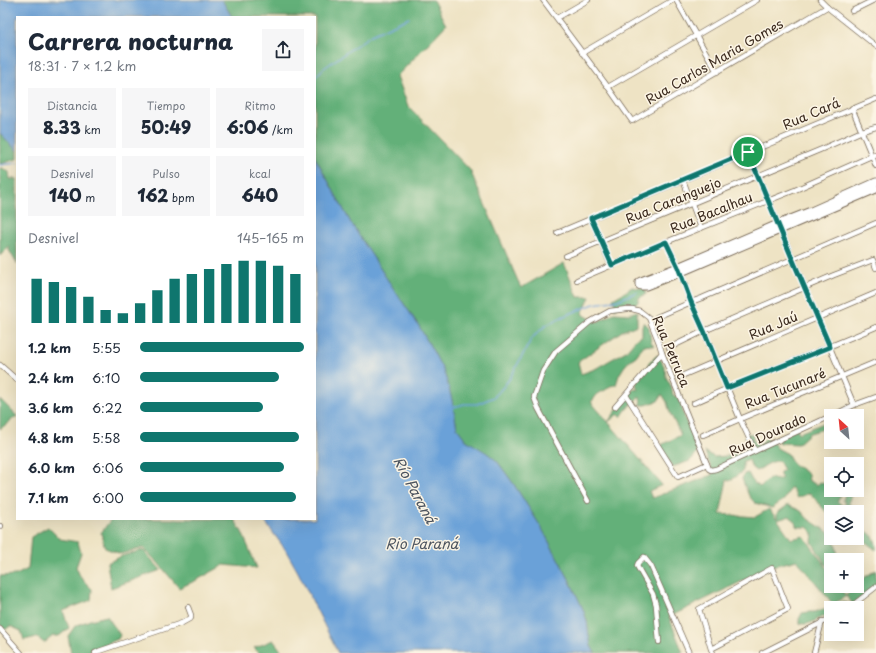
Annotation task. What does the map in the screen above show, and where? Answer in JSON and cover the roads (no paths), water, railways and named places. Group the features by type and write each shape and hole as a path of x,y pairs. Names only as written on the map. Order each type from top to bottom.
{"street":[{"path":"543,0 608,87 757,0"},
{"path":"557,18 588,0"},
{"path":"582,53 674,0 717,72"},
{"path":"820,0 876,46"},
{"path":"852,11 874,0"},
{"name":"Rua Carlos Maria Gomes","path":"608,87 632,121 827,7"},
{"name":"Rua Cará","path":"557,233 876,99"},
{"path":"852,108 874,155 876,166"},
{"name":"Rua Caranguejo","path":"566,256 862,131 876,127"},
{"path":"748,152 854,406"},
{"name":"Rua Bacalhau","path":"577,280 795,190 874,155"},
{"path":"683,180 701,228"},
{"path":"678,270 779,227 810,211 876,182"},
{"path":"779,227 800,222 876,189"},
{"path":"591,218 612,265"},
{"path":"657,317 876,223"},
{"path":"666,242 740,419 755,451"},
{"path":"669,348 704,331 873,260 876,268"},
{"name":"Rua Jaú","path":"679,377 876,293"},
{"name":"Rua Petruca","path":"588,501 538,408 534,397 543,371 556,351 590,322 610,312 632,309 640,311 649,318 709,469 711,470"},
{"path":"694,403 876,327"},
{"path":"615,407 662,353"},
{"name":"Rua Tucunaré","path":"703,435 876,362"},
{"path":"0,365 16,379"},
{"path":"626,395 678,477 707,464"},
{"name":"Rua Dourado","path":"847,409 876,397"},
{"name":"Rua Dourado","path":"711,470 824,419"},
{"path":"659,642 656,605 653,594 637,566 644,557 651,566 689,653"},
{"path":"772,568 788,609 712,651 699,609 772,568"},
{"path":"858,601 876,587"},
{"path":"95,653 99,650 182,623 191,618 188,607"},
{"path":"762,653 822,622"},
{"path":"814,653 822,622"},
{"path":"0,629 21,653"}],"water":[{"path":"0,0 222,0 231,16 16,16 16,150 0,133"},
{"name":"Rio Paraná","path":"316,159 351,223 419,326 443,370 452,400 457,428 466,440 497,461 541,527 569,579 583,609 587,621 591,646 595,653 338,653 285,549 264,520 316,520"}],"waterway":[{"path":"316,76 324,68 371,35 409,18"},
{"path":"0,165 16,163"},
{"path":"451,408 464,404 477,404 494,397 510,378 532,338 545,326 564,316 594,304 618,300 637,292"}],"water label":[{"name":"Río Paraná","path":"415,490"}]}
